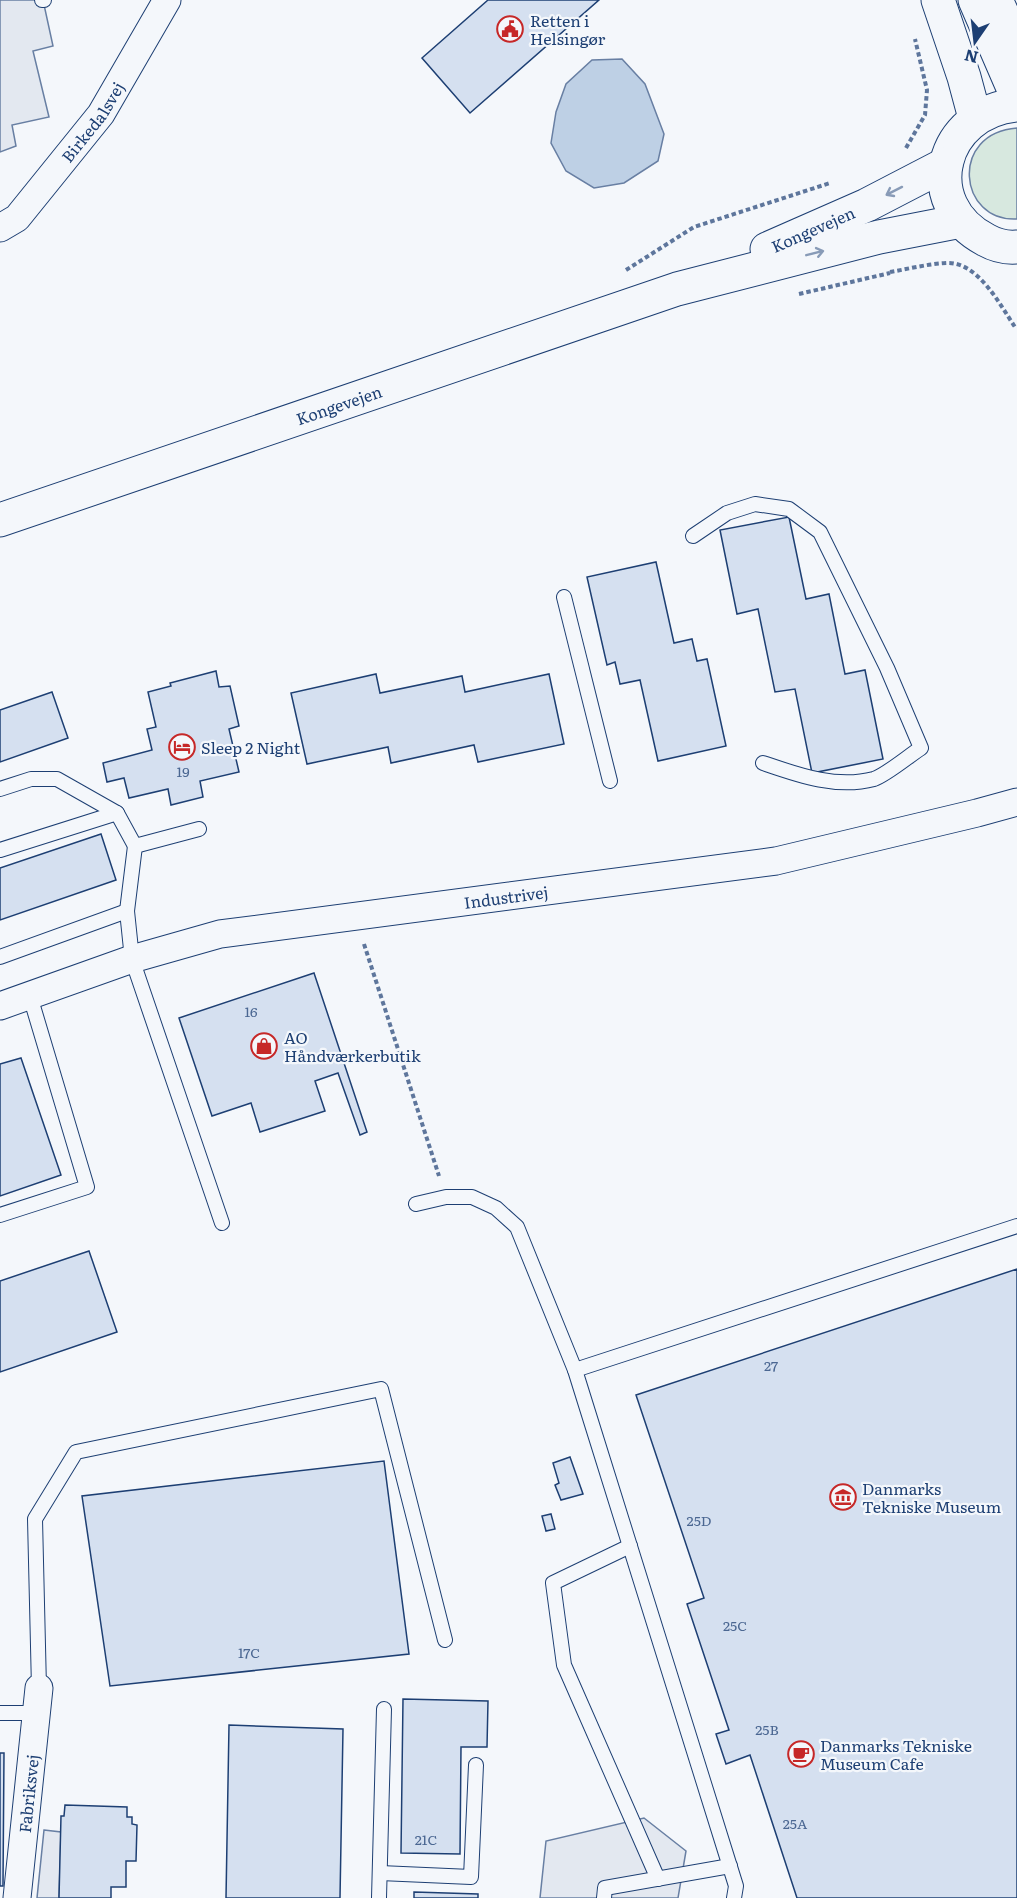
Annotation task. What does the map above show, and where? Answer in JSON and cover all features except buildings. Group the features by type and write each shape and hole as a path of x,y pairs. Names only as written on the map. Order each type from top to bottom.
{"main road":[{"path":"938,0 975,118"},
{"path":"975,0 1017,97"},
{"path":"996,0 1017,46"},
{"path":"1016,251 993,244 976,235 961,222 951,205 946,184 946,164 952,146 962,130 975,118 989,110 1017,105"},
{"name":"Kongevejen","path":"677,289 867,205 946,164"},
{"name":"Kongevejen","path":"0,520 677,289 879,237 961,222"}],"street":[{"name":"Birkedalsvej","path":"0,228 16,218 101,114 167,0"},
{"name":"Industrivej","path":"0,1006 132,959 220,934 776,861 977,813 1017,801"},
{"name":"Fabriksvej","path":"17,1898 37,1700"}],"lane":[{"path":"693,536 727,513 755,504 789,509 820,532 888,668 921,748 875,778 842,782 805,778 764,763"},
{"path":"564,597 610,781"},
{"path":"0,789 31,779 57,779 117,813 135,846 127,911 132,959 222,1223"},
{"path":"0,850 117,813"},
{"path":"135,846 199,829"},
{"path":"0,957 127,911"},
{"path":"0,1215 87,1187 30,996"},
{"path":"416,1204 446,1197 472,1197 496,1208 517,1227 575,1370 730,1866 736,1886 734,1898"},
{"path":"575,1370 1017,1226"},
{"path":"0,1713 37,1700 35,1519 76,1452 381,1389 445,1640"},
{"path":"630,1546 553,1583 564,1665 658,1879"},
{"path":"379,1898 384,1709"},
{"path":"380,1873 471,1877 476,1765"},
{"path":"604,1898 605,1888 730,1866"}],"path":[{"path":"624,272 694,227 837,181"},
{"path":"355,917 446,1197"}],"shaded area":[{"path":"0,0 43,0 53,46 33,51 49,117 12,125 16,146 0,152"},
{"path":"1017,128 1017,219 997,216 983,207 973,193 969,176 972,160 980,145 995,133"},
{"path":"644,1818 686,1851 678,1898 540,1898 546,1841"},
{"path":"44,1830 61,1832 59,1898 37,1898"}],"water":[{"path":"622,59 645,84 664,134 658,161 624,183 594,188 566,171 551,143 556,112 566,84 592,60"}],"place":[{"name":"Retten i Helsingør","path":"510,29"},
{"name":"Sleep 2 Night","path":"182,747"},
{"name":"AO Håndværkerbutik","path":"264,1046"},
{"name":"Danmarks Tekniske Museum","path":"843,1497"},
{"name":"Danmarks Tekniske Museum Cafe","path":"801,1754"}]}
